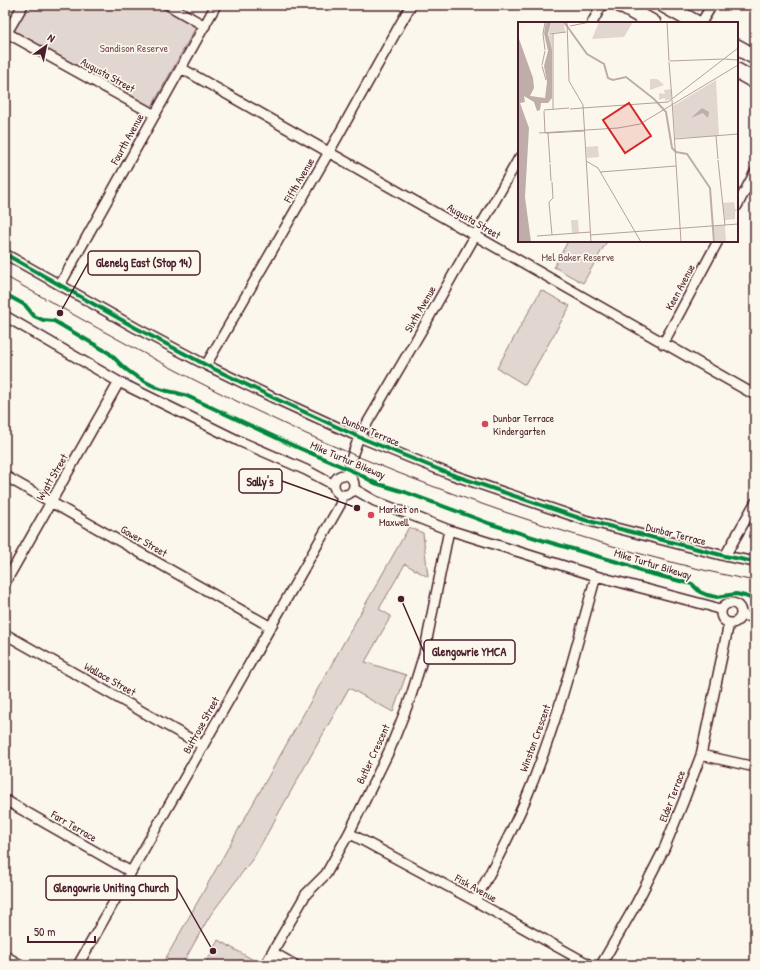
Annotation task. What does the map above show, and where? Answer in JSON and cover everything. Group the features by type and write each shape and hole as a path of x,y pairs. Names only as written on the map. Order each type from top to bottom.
{"highway":[{"path":"621,5 651,22"},
{"path":"664,5 694,22"},
{"path":"738,47 755,57"},
{"path":"738,72 755,82"}],"street":[{"path":"6,35 24,5"},
{"path":"168,5 205,26"},
{"name":"Fourth Avenue","path":"60,285 216,5"},
{"name":"Fifth Avenue","path":"206,365 329,152 411,5"},
{"path":"593,22 602,5"},
{"path":"703,22 712,5"},
{"name":"Augusta Street","path":"6,35 155,115"},
{"name":"Augusta Street","path":"181,68 663,344 755,395"},
{"name":"Sixth Avenue","path":"347,475 359,437 427,321 518,160"},
{"path":"738,204 755,172"},
{"name":"Keen Avenue","path":"663,344 717,242"},
{"name":"Dunbar Terrace","path":"5,254 136,328 206,365 359,437 450,474 585,520 725,556 755,562"},
{"path":"5,316 119,382 239,441 335,481"},
{"name":"Wyatt Street","path":"5,583 119,382"},
{"path":"340,475 350,476 354,482 354,489 350,494 342,496 335,490 335,481 340,475"},
{"name":"Gower Street","path":"5,476 271,627"},
{"path":"354,489 375,501 449,530 596,576 721,610"},
{"name":"Buttrose Street","path":"78,965 340,505 342,496"},
{"path":"725,556 755,503"},
{"name":"Butler Crescent","path":"265,965 306,894 326,874 350,833 390,749 410,699 424,654 449,530"},
{"name":"Winston Crescent","path":"475,901 501,853 525,800 539,764 562,696 596,576"},
{"path":"728,603 735,603 739,606 742,615 738,621 729,623 722,617 721,610 724,605 728,603"},
{"path":"742,615 755,618"},
{"name":"Elder Terrace","path":"601,965 636,904 664,849 701,755 729,623"},
{"name":"Wallace Street","path":"5,634 203,746"},
{"path":"701,755 755,767"},
{"name":"Farr Terrace","path":"5,800 131,872"},
{"name":"Fisk Avenue","path":"350,833 590,965"},
{"path":"272,952 295,965"},
{"path":"5,956 21,965"}],"green space":[{"name":"Sandison Reserve","path":"29,5 158,5 196,27 151,108 14,31"},
{"name":"Mel Baker Reserve","path":"567,242 606,242 583,283 554,267"},
{"path":"541,290 570,306 525,385 497,368"},
{"path":"409,527 423,533 428,577 405,564 379,609 391,616 365,662 406,675 393,712 349,688 254,857 211,914 182,965 162,965"},
{"path":"218,940 257,962 255,965 205,965"}],"tram line":[{"path":"5,276 130,346 193,379 291,427 361,458 466,499 577,535 636,553 710,572 755,581"}],"cycle path":[{"path":"5,254 136,328 206,365 359,437 450,474 585,520 725,556 755,562"},
{"name":"Mike Turtur Bikeway","path":"5,294 25,305 34,316 43,320 54,321 109,353 127,370 149,384 163,390 187,396 292,445 357,473 375,483 405,492 491,524 628,565 644,572 692,584 700,592 707,595 717,597 736,594 755,600"}],"place":[{"name":"Glenelg East (Stop 14)","path":"60,313"},
{"name":"Dunbar Terrace Kindergarten","path":"485,424"},
{"name":"Sally's","path":"357,508"},
{"name":"Market on Maxwell","path":"371,515"},
{"name":"Glengowrie YMCA","path":"401,599"},
{"name":"Glengowrie Uniting Church","path":"213,951"}]}
